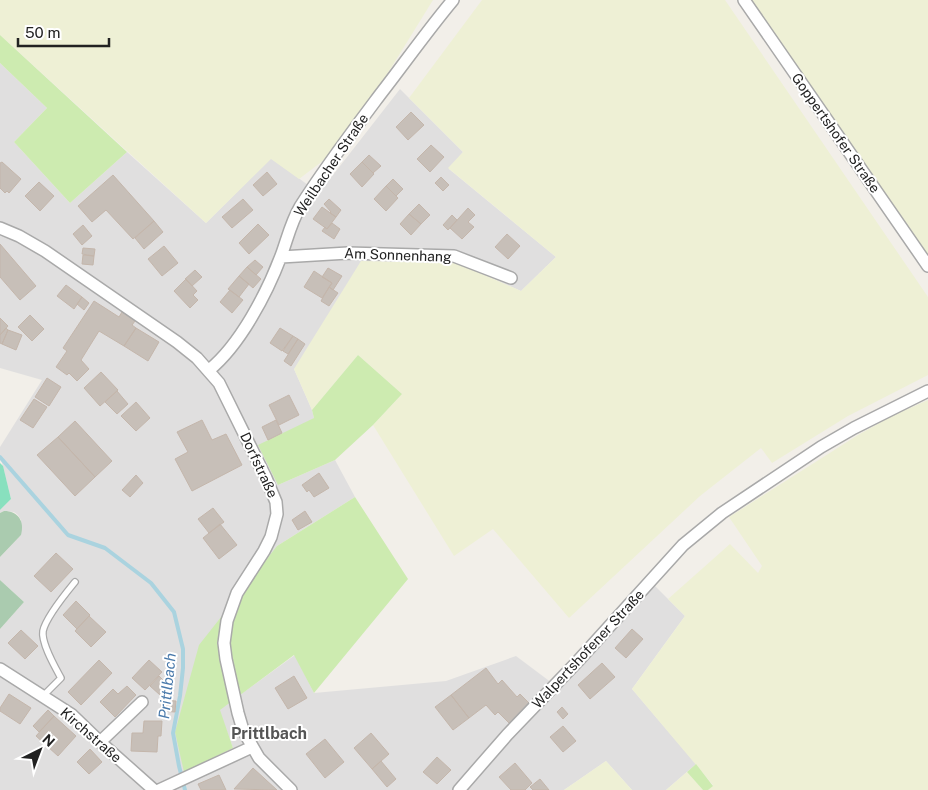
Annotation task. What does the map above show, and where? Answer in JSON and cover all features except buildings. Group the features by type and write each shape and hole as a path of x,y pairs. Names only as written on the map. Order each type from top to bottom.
{"street":[{"name":"Weilbacher Straße","path":"209,370 227,354 267,290 299,208 352,133 453,0"},
{"name":"Goppertshofer Straße","path":"744,0 928,266"},
{"name":"Dorfstraße","path":"0,228 19,236 45,251 177,342 197,358 219,383 266,478 276,502 277,514 271,537 237,593 226,621 224,643 226,659 243,730 252,747 270,770 291,790"},
{"name":"Am Sonnenhang","path":"281,257 348,253 454,256 511,278"},
{"name":"Walpertshofener Straße","path":"459,790 507,735 578,661 683,546 722,513 821,447 854,428 928,391"},
{"name":"Kirchstraße","path":"0,669 72,715 154,790"},
{"path":"100,742 142,702"},
{"path":"159,790 252,747"}],"lane":[{"path":"42,697 61,678 48,653 43,631 56,607 75,582"}],"shaded area":[{"path":"0,63 47,108 14,142 70,203 127,152 206,223 271,158 319,193 400,89 463,152 449,169 556,257 521,291 457,263 294,369 314,418 278,485 335,460 355,497 277,546 184,772 233,748 219,710 295,655 314,693 446,681 516,656 560,689 655,586 685,616 632,689 696,764 666,790 632,790 606,761 564,790 0,790 0,629 24,602 0,580 0,557 21,535 21,520 14,512 4,511 0,513 0,510 11,499 0,455 0,447 42,380 0,368"}],"green space":[{"path":"0,0 433,0 365,110 328,157 299,179 271,159 206,223 0,35"},
{"path":"482,0 725,0 928,297 928,375 848,416 772,463 761,448 700,496 569,618 493,529 454,556 373,425 402,394 358,355 312,410 294,369 361,261 457,263 521,291 556,257 448,168 463,152 409,98"},
{"path":"749,0 928,0 928,255"},
{"path":"0,35 127,152 70,203 14,142 47,108 0,63"},
{"path":"358,355 402,394 373,425 335,460 278,485 258,445 314,418 312,410"},
{"path":"928,400 928,790 708,790 713,785 632,689 685,616 668,599 730,544 758,573 762,566 729,517 858,435 892,416"},
{"path":"0,463 3,466 11,499 0,510"},
{"path":"355,497 408,579 314,693 294,655 220,710 233,748 184,772 175,732 199,645 277,546"},
{"path":"4,511 17,515 21,521 22,530 21,535 0,557 0,513"},
{"path":"0,580 24,602 0,629"},
{"path":"606,761 632,790 564,790"},
{"path":"696,764 713,786 708,790 703,790 687,772"},
{"path":"687,772 703,790 666,790"}],"waterway":[{"name":"Prittlbach","path":"0,457 68,535 105,548 151,583 174,612 183,649 183,668 173,733 185,790"}],"district":[{"name":"Prittlbach","path":"269,733"}]}
